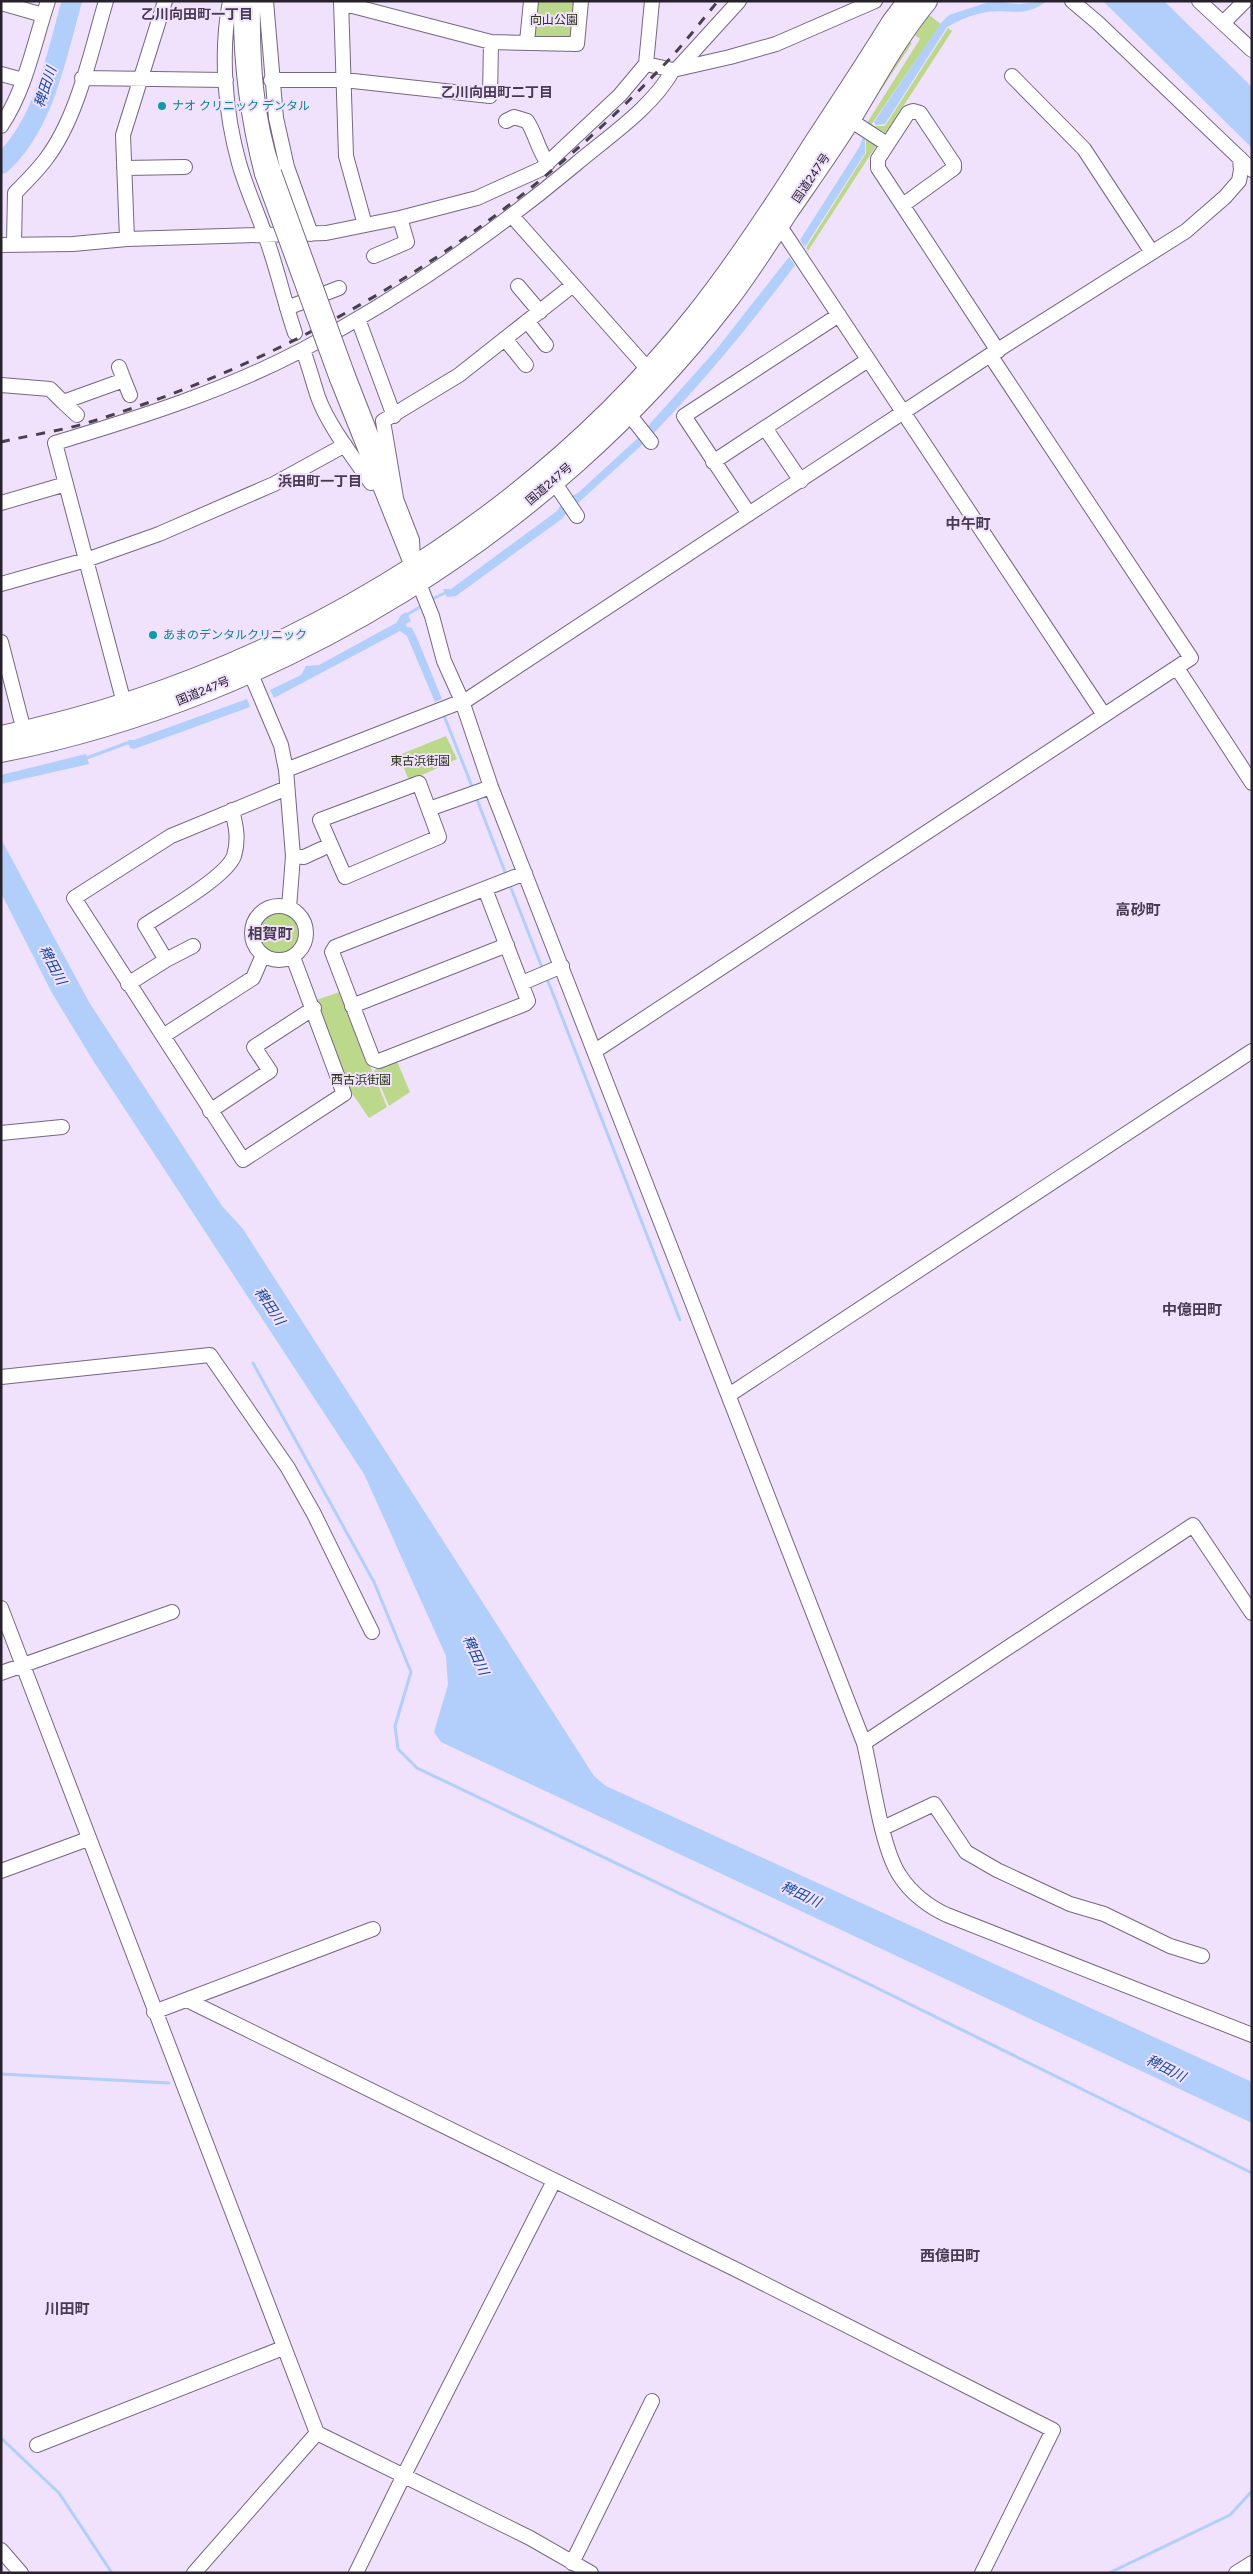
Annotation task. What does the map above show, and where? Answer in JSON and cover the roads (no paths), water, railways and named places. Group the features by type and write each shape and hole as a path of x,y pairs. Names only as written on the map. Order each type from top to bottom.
{"highway":[{"path":"899,26 903,1"},
{"name":"国道247号","path":"1,752 53,740 253,680 418,582 558,489 634,419 653,375 693,319 741,256 856,124 908,1"},
{"path":"899,26 918,1"},
{"name":"国道247号","path":"773,220 899,26 927,1"},
{"name":"国道247号","path":"1,736 124,703 267,648 360,599 418,582 489,514 545,469 653,375"}],"street":[{"path":"1,126 12,110 48,1"},
{"path":"106,1 62,134 47,158 15,193 8,244 72,244 127,239 326,233 400,218 477,198 548,164 620,95 646,64 652,1"},
{"path":"127,239 123,135 165,1"},
{"path":"230,1 226,22 226,80 232,135 239,163 266,236 296,333"},
{"path":"240,1 240,54 255,146 268,173 342,376 390,500 412,540 418,582 432,616 481,791 551,971 595,1051 864,1743 883,1828 899,1875 911,1890 934,1909 947,1915 1252,2035"},
{"path":"253,1 253,68 267,152 268,173"},
{"path":"266,1 271,80 276,118 287,167 311,234"},
{"path":"527,42 531,1"},
{"path":"365,225 346,156 342,2 491,42 577,44 581,1"},
{"path":"124,703 55,443 225,385 303,350 358,319 444,265 512,216 617,130 663,87 675,69 739,1"},
{"path":"840,1 851,11"},
{"path":"646,64 675,69 730,57 776,44 875,1"},
{"path":"1072,1 1098,23 1252,170"},
{"path":"1199,1 1224,22 1252,50"},
{"path":"1224,22 1245,1"},
{"path":"1,4 43,16"},
{"path":"271,80 344,80 490,96 491,42"},
{"path":"1,74 23,80"},
{"path":"1012,76 1084,149 1151,251"},
{"path":"82,78 226,80"},
{"path":"595,1051 1191,658 994,353 903,205 878,168 878,159 908,113 913,111 920,113 954,164 952,171 903,205"},
{"path":"506,121 518,117 527,120 535,135 541,155 548,164"},
{"path":"856,124 888,144"},
{"path":"286,770 468,699 994,353 1151,251 1186,231 1225,197 1239,181 1242,170 1240,158"},
{"path":"124,168 184,167"},
{"path":"512,216 653,375"},
{"path":"374,256 407,242 400,218"},
{"path":"773,220 791,243 1104,715"},
{"path":"390,500 383,422 459,375 573,285"},
{"path":"518,286 540,312"},
{"path":"287,308 339,288"},
{"path":"749,514 684,416 839,315"},
{"path":"358,319 394,416"},
{"path":"527,321 546,345"},
{"path":"505,339 526,364"},
{"path":"303,350 314,378 318,398 345,445 390,500"},
{"path":"713,462 868,360"},
{"path":"119,367 130,395"},
{"path":"63,402 124,380"},
{"path":"1,386 50,389 77,415"},
{"path":"634,419 651,442"},
{"path":"765,428 801,480"},
{"path":"1,584 86,560 159,534 274,484 345,445"},
{"path":"1,503 66,484"},
{"path":"558,489 577,516"},
{"path":"1,642 24,731"},
{"path":"1177,668 1252,783"},
{"path":"253,680 281,745 286,770 293,856 289,908"},
{"path":"419,783 429,810 439,837 345,877 320,820 419,783"},
{"path":"287,788 171,836 74,898 243,1160 344,1094 314,1008 293,957"},
{"path":"429,810 481,791"},
{"path":"166,960 145,925 222,873 233,858 237,843 237,829 232,810"},
{"path":"293,856 304,857 330,845"},
{"path":"485,889 528,1001 525,1004 379,1061 373,1059 332,952 335,947 485,889 514,878"},
{"path":"271,907 289,908 302,918 306,927 304,944 293,957 275,960 263,955 254,944 252,936 256,918 271,907"},
{"path":"352,1006 507,945"},
{"path":"128,984 166,960 193,946"},
{"path":"163,1036 253,978 263,955"},
{"path":"522,983 551,971"},
{"path":"210,1111 270,1071 254,1047 314,1008"},
{"path":"729,1395 1252,1051"},
{"path":"1,1133 62,1127"},
{"path":"1,1377 210,1355 288,1468 314,1514 372,1632"},
{"path":"864,1743 1193,1525 1252,1613"},
{"path":"1,1608 154,2012 317,2433 538,2542 591,2573"},
{"path":"1,1673 172,1612"},
{"path":"883,1828 934,1804 966,1852 997,1870 1070,1904 1088,1908 1170,1946 1202,1956"},
{"path":"1,1871 88,1839"},
{"path":"930,1917 947,1915"},
{"path":"154,2012 373,1929"},
{"path":"187,2000 737,2270 1054,2430 982,2573"},
{"path":"356,2573 554,2181"},
{"path":"37,2445 283,2348"},
{"path":"572,2563 652,2401"},
{"path":"194,2573 317,2433"},
{"path":"1,2550 21,2573"}],"water":[{"path":"992,1 1019,4 1047,1 1025,11 996,11 977,14 947,27 885,124 876,125 874,122 941,23 949,15"},
{"path":"1103,1 1164,1 1252,87 1252,148"},
{"path":"863,137 865,139 865,153 805,247 800,240 860,146"},
{"path":"789,257 795,265 709,373 653,434 648,426 716,350"},
{"path":"639,437 643,444 578,503 572,496 578,493"},
{"path":"562,503 568,511 563,518 456,596 447,597 443,589 451,589 557,511"},
{"path":"406,612 411,621 406,624 407,627 412,628 417,638 442,699 435,702 407,636 400,631 274,698 270,690 301,675 306,666 319,665 396,623 401,615"},
{"path":"247,699 250,707 134,749 130,748 128,740 134,740"},
{"path":"86,754 89,764 1,784 1,775"},
{"path":"1,839 89,1002 222,1206 243,1229 594,1776 606,1786 1252,2082 1252,2123 441,1742 434,1732 448,1685 446,1656 364,1474 94,1062 52,993 1,893"}],"waterway":[{"name":"稗田川","path":"1,164 16,148 39,109 54,66 72,1"},
{"path":"430,600 447,592"},
{"path":"405,616 423,605"},
{"path":"443,713 473,789"},
{"path":"84,759 127,743 132,744"},
{"path":"476,797 507,877"},
{"path":"509,883 543,970"},
{"path":"546,976 680,1320"},
{"path":"253,1363 374,1582 411,1672 395,1726 398,1749 417,1768 871,1985 1252,2173"},
{"path":"1,2074 169,2083"},
{"path":"1,2438 59,2493 112,2573"},
{"path":"1109,2573 1230,2515 1252,2491"}],"railway":[{"path":"1,442 90,422 171,394 249,362 324,325 397,283 467,236 534,185 598,130 667,62 718,1"}],"place":[{"name":"ナオ クリニック デンタル","path":"162,106"},
{"name":"あまのデンタルクリニック","path":"153,635"}],"district":[{"name":"乙川向田町一丁目","path":"197,14"},
{"name":"乙川向田町二丁目","path":"497,92"},
{"name":"浜田町一丁目","path":"320,481"},
{"name":"中午町","path":"968,524"},
{"name":"高砂町","path":"1138,910"},
{"name":"相賀町","path":"270,934"},
{"name":"中億田町","path":"1192,1310"},
{"name":"西億田町","path":"950,2256"},
{"name":"川田町","path":"67,2309"}],"park label":[{"name":"向山公園","path":"554,20"},
{"name":"東古浜街園","path":"420,761"},
{"name":"西古浜街園","path":"361,1080"}]}
